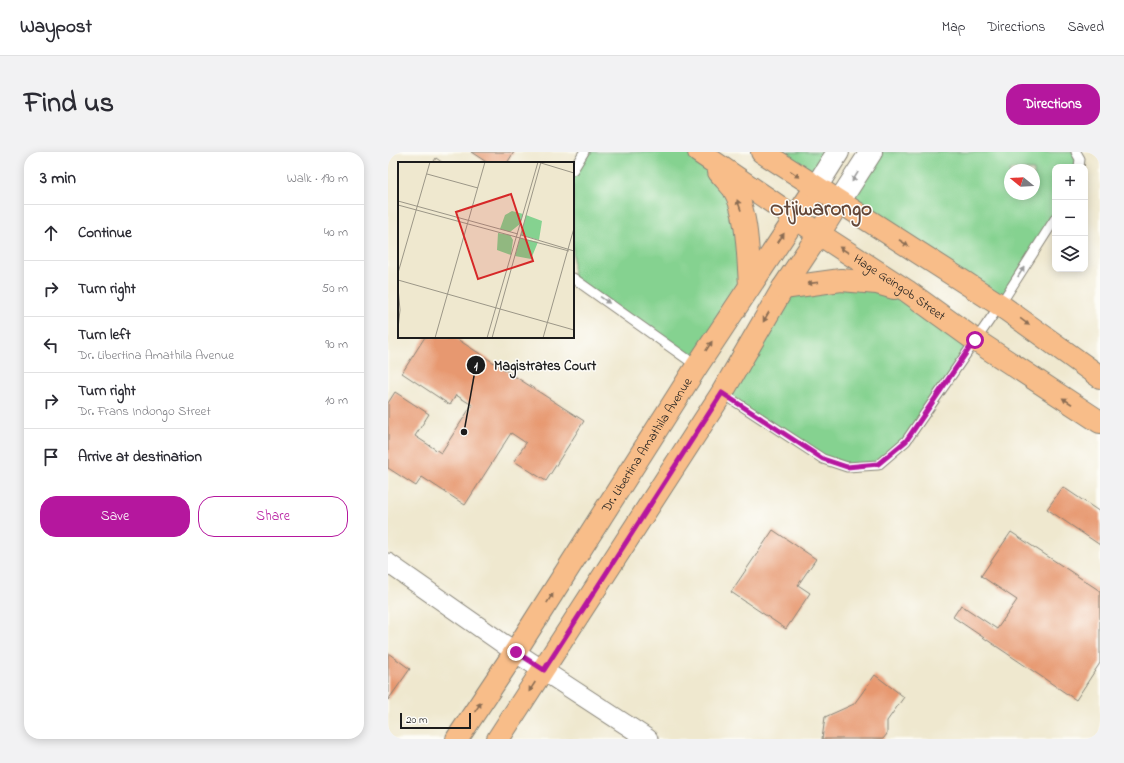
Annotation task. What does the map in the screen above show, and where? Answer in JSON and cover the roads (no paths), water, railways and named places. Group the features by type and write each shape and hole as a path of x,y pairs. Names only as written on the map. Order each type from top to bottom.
{"main road":[{"path":"762,152 1000,305 1100,377"},
{"path":"702,154 733,189 741,208 745,225 750,285"},
{"name":"Hage Geingob Street","path":"702,154 795,218 907,291 975,340 1100,422"},
{"name":"Dr. Libertina Amathila Avenue","path":"457,739 516,652 697,366 816,187"},
{"path":"498,739 722,393 783,288 840,202"},
{"path":"783,288 840,280 877,284 907,291"}],"street":[{"name":"Dr. Libertina Amathila Avenue","path":"816,187 838,152"},
{"path":"840,202 871,152"},
{"path":"388,563 516,652 648,739"}],"lane":[{"path":"574,168 584,152"},
{"path":"1076,152 1080,159 1079,164"},
{"path":"722,393 823,459 847,467 878,464 906,441 1000,305 1052,224"},
{"path":"574,279 697,366"}],"place":[{"name":"Magistrates Court","path":"464,432"}],"district":[{"name":"Otjiwarongo","path":"821,210"}]}
